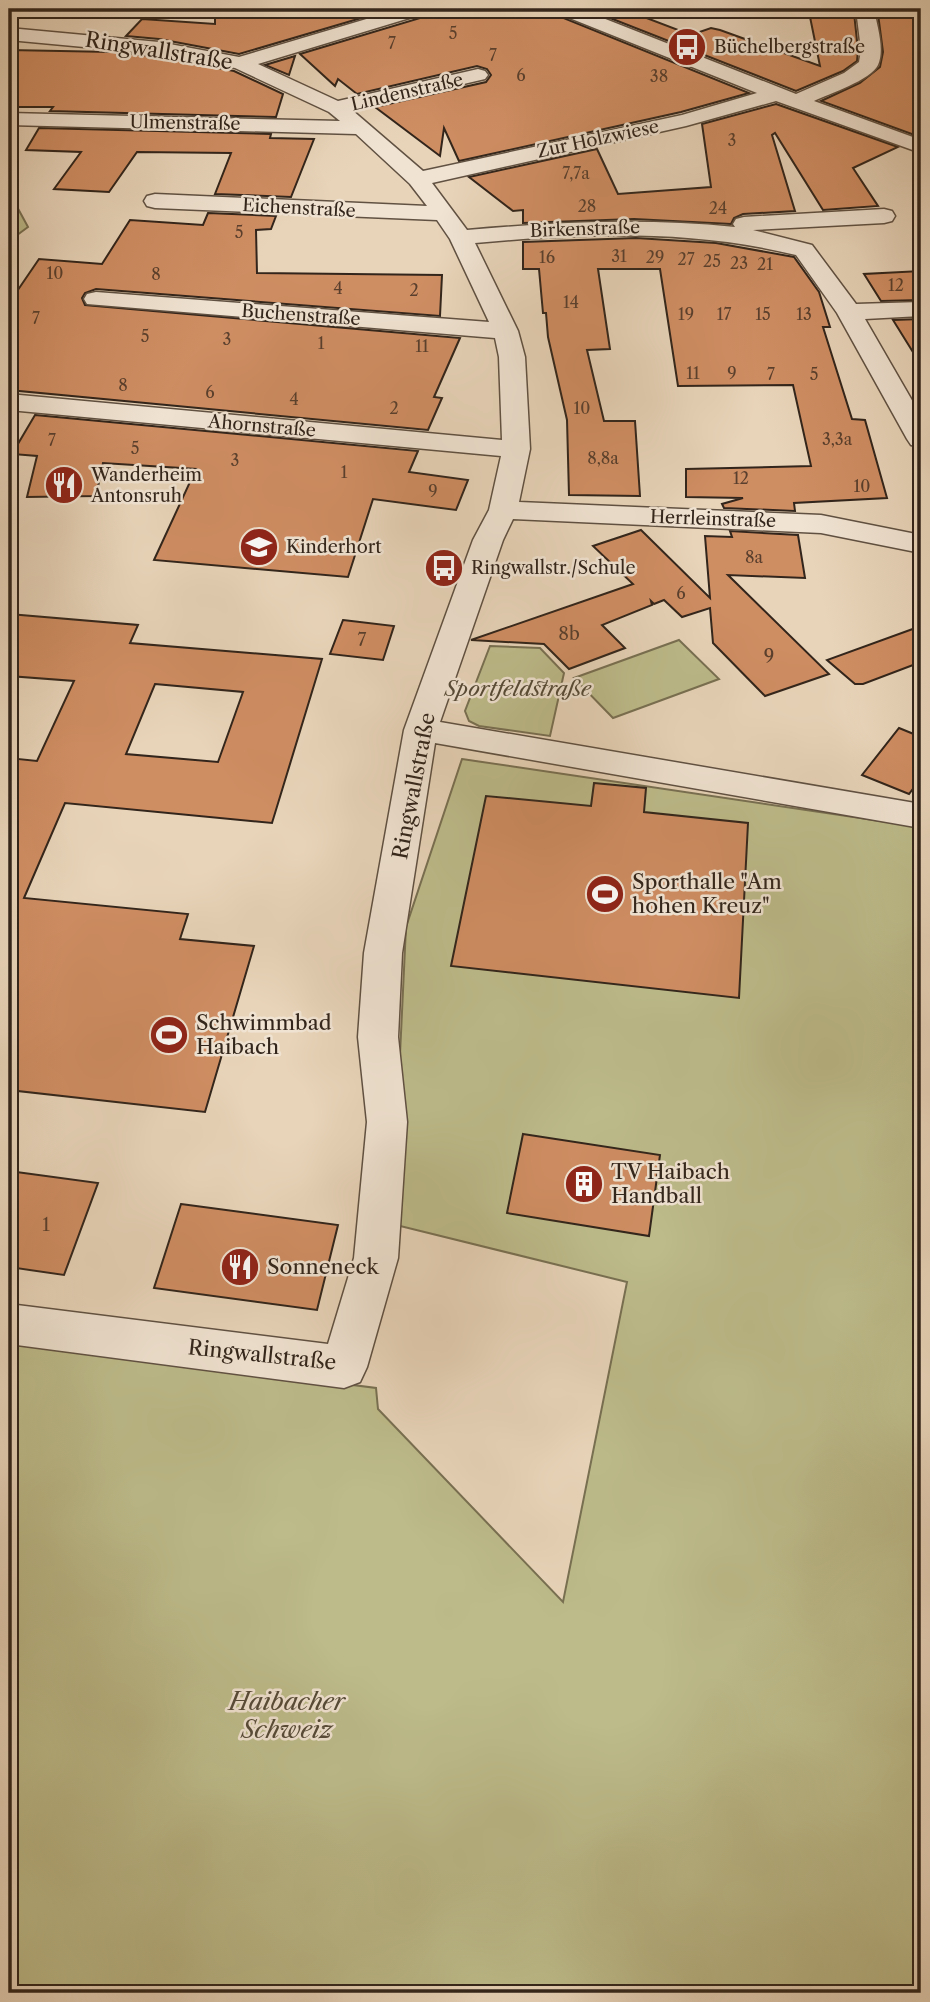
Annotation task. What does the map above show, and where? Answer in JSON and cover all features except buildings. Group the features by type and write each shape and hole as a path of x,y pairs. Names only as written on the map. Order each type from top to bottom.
{"street":[{"path":"240,63 419,9"},
{"path":"564,9 787,98 921,147"},
{"name":"Zur Holzwiese","path":"418,179 787,98 851,77 868,65 870,50 865,9"},
{"name":"Ringwallstraße","path":"9,34 132,45 240,63 336,108 362,128 418,179 444,214 461,238 506,331 512,357 516,449 503,510 488,540 421,730 383,953 378,1037 387,1122 376,1258 344,1367 9,1324"},
{"name":"Lindenstraße","path":"336,108 478,75"},
{"name":"Ulmenstraße","path":"9,119 362,128"},
{"name":"Eichenstraße","path":"155,201 444,214"},
{"name":"Birkenstraße","path":"708,232 740,224 884,216"},
{"name":"Birkenstraße","path":"461,238 554,228 654,227 743,235 804,250 849,312 921,439"},
{"name":"Buchenstraße","path":"96,299 506,331"},
{"path":"849,312 921,309"},
{"name":"Ahornstraße","path":"9,402 516,449"},
{"name":"Herrleinstraße","path":"503,510 821,524 921,544"},
{"path":"421,730 921,816"}],"green space":[{"path":"9,192 28,227 9,241"},
{"path":"679,640 719,679 613,718 574,678"},
{"name":"Sportfeldstraße","path":"490,646 540,648 564,673 550,736 479,726 469,721 465,711"},
{"name":"Haibacher Schweiz","path":"462,759 921,827 921,1993 9,1993 9,1341 376,1388 378,1409 563,1602 627,1282 392,1224 406,927"}],"place":[{"name":"Büchelbergstraße","path":"687,47"},
{"name":"Wanderheim Antonsruh","path":"64,485"},
{"name":"Kinderhort","path":"259,547"},
{"name":"Ringwallstr./Schule","path":"444,568"},
{"name":"Sporthalle \"Am hohen Kreuz\"","path":"605,894"},
{"name":"Schwimmbad Haibach","path":"169,1035"},
{"name":"TV Haibach Handball","path":"584,1184"},
{"name":"Sonneneck","path":"240,1267"}]}
